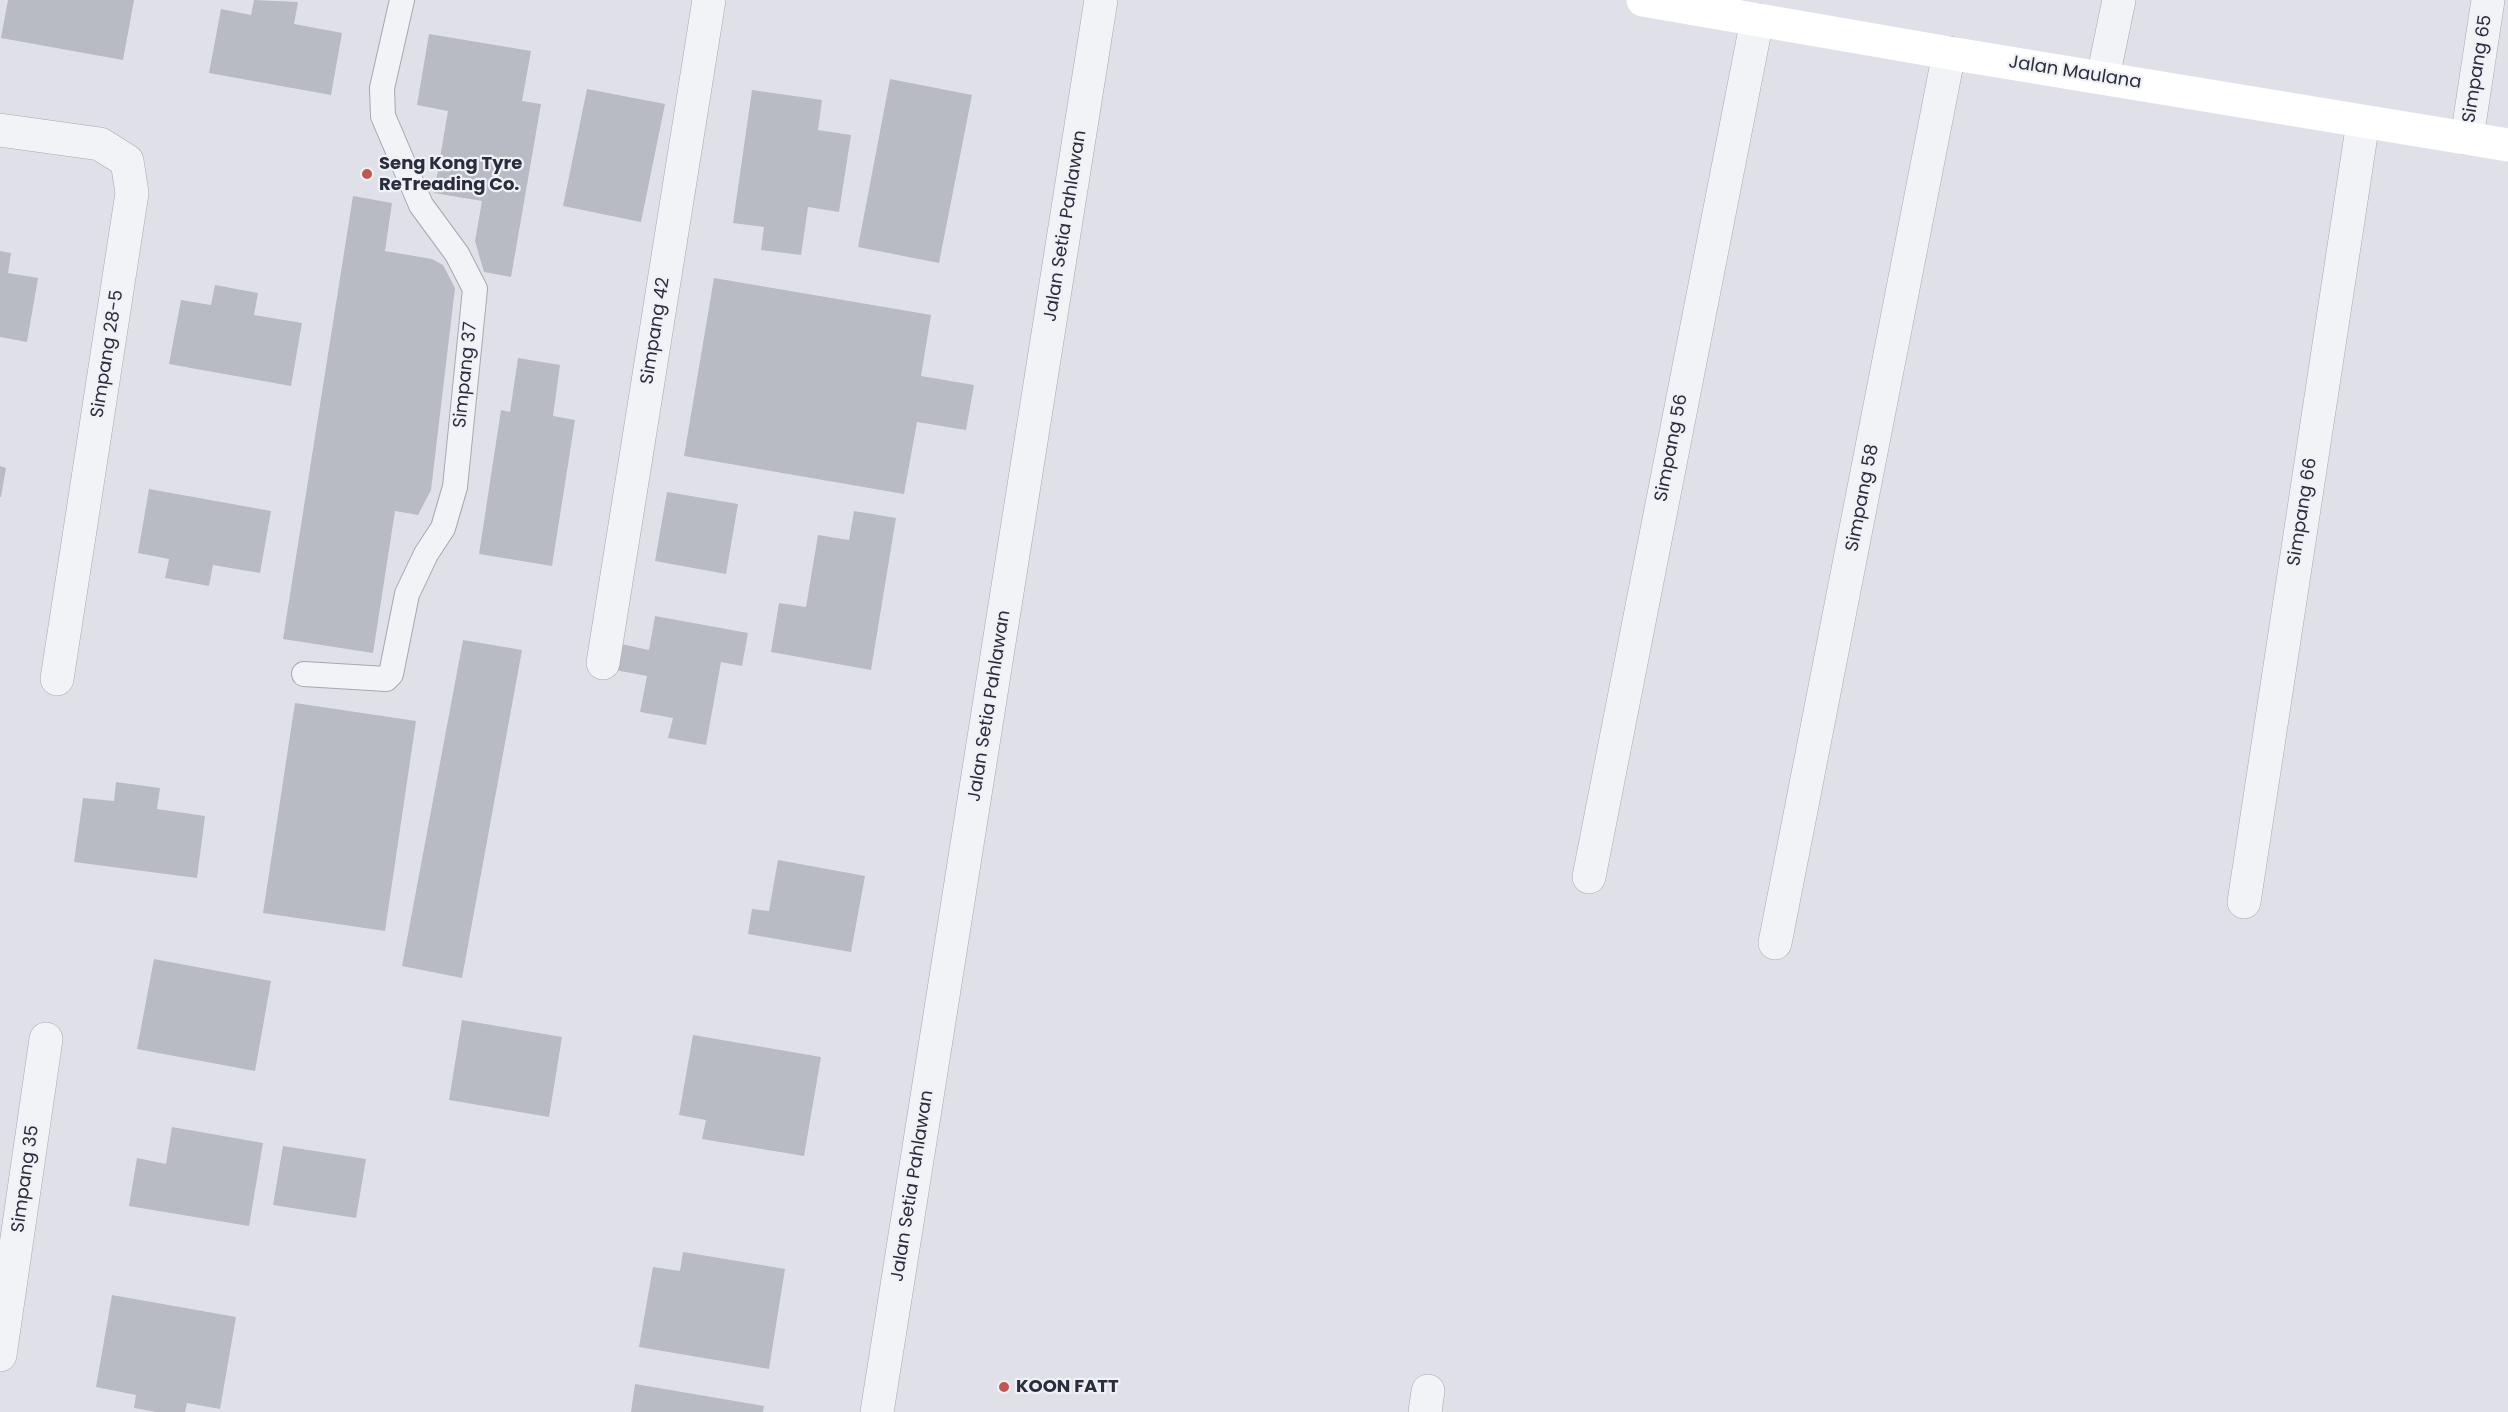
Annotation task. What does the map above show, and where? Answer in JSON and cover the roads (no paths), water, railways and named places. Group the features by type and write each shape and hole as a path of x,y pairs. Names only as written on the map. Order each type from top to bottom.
{"main road":[{"name":"Jalan Maulana","path":"1643,0 1738,11 1949,53 2508,145"}],"street":[{"name":"Simpang 42","path":"603,663 709,0"},
{"name":"Jalan Setia Pahlawan","path":"877,1412 1101,0"},
{"path":"2103,77 2119,0"},
{"name":"Simpang 65","path":"2468,138 2488,0"},
{"name":"Simpang 56","path":"1589,877 1738,11"},
{"name":"Simpang 58","path":"1775,943 1949,53"},
{"name":"Simpang 66","path":"2244,902 2363,122"},
{"name":"Simpang 28-5","path":"0,130 100,144 128,161 132,193 57,679"},
{"name":"Simpang 35","path":"0,1355 46,1039"}],"lane":[{"name":"Simpang 37","path":"304,674 386,679 391,675 407,594 426,554 443,528 455,486 475,289 457,254 421,205 383,117 382,88 402,0"}],"place":[{"name":"Seng Kong Tyre ReTreading Co.","path":"367,174"},
{"name":"KOON FATT","path":"1004,1387"}]}
